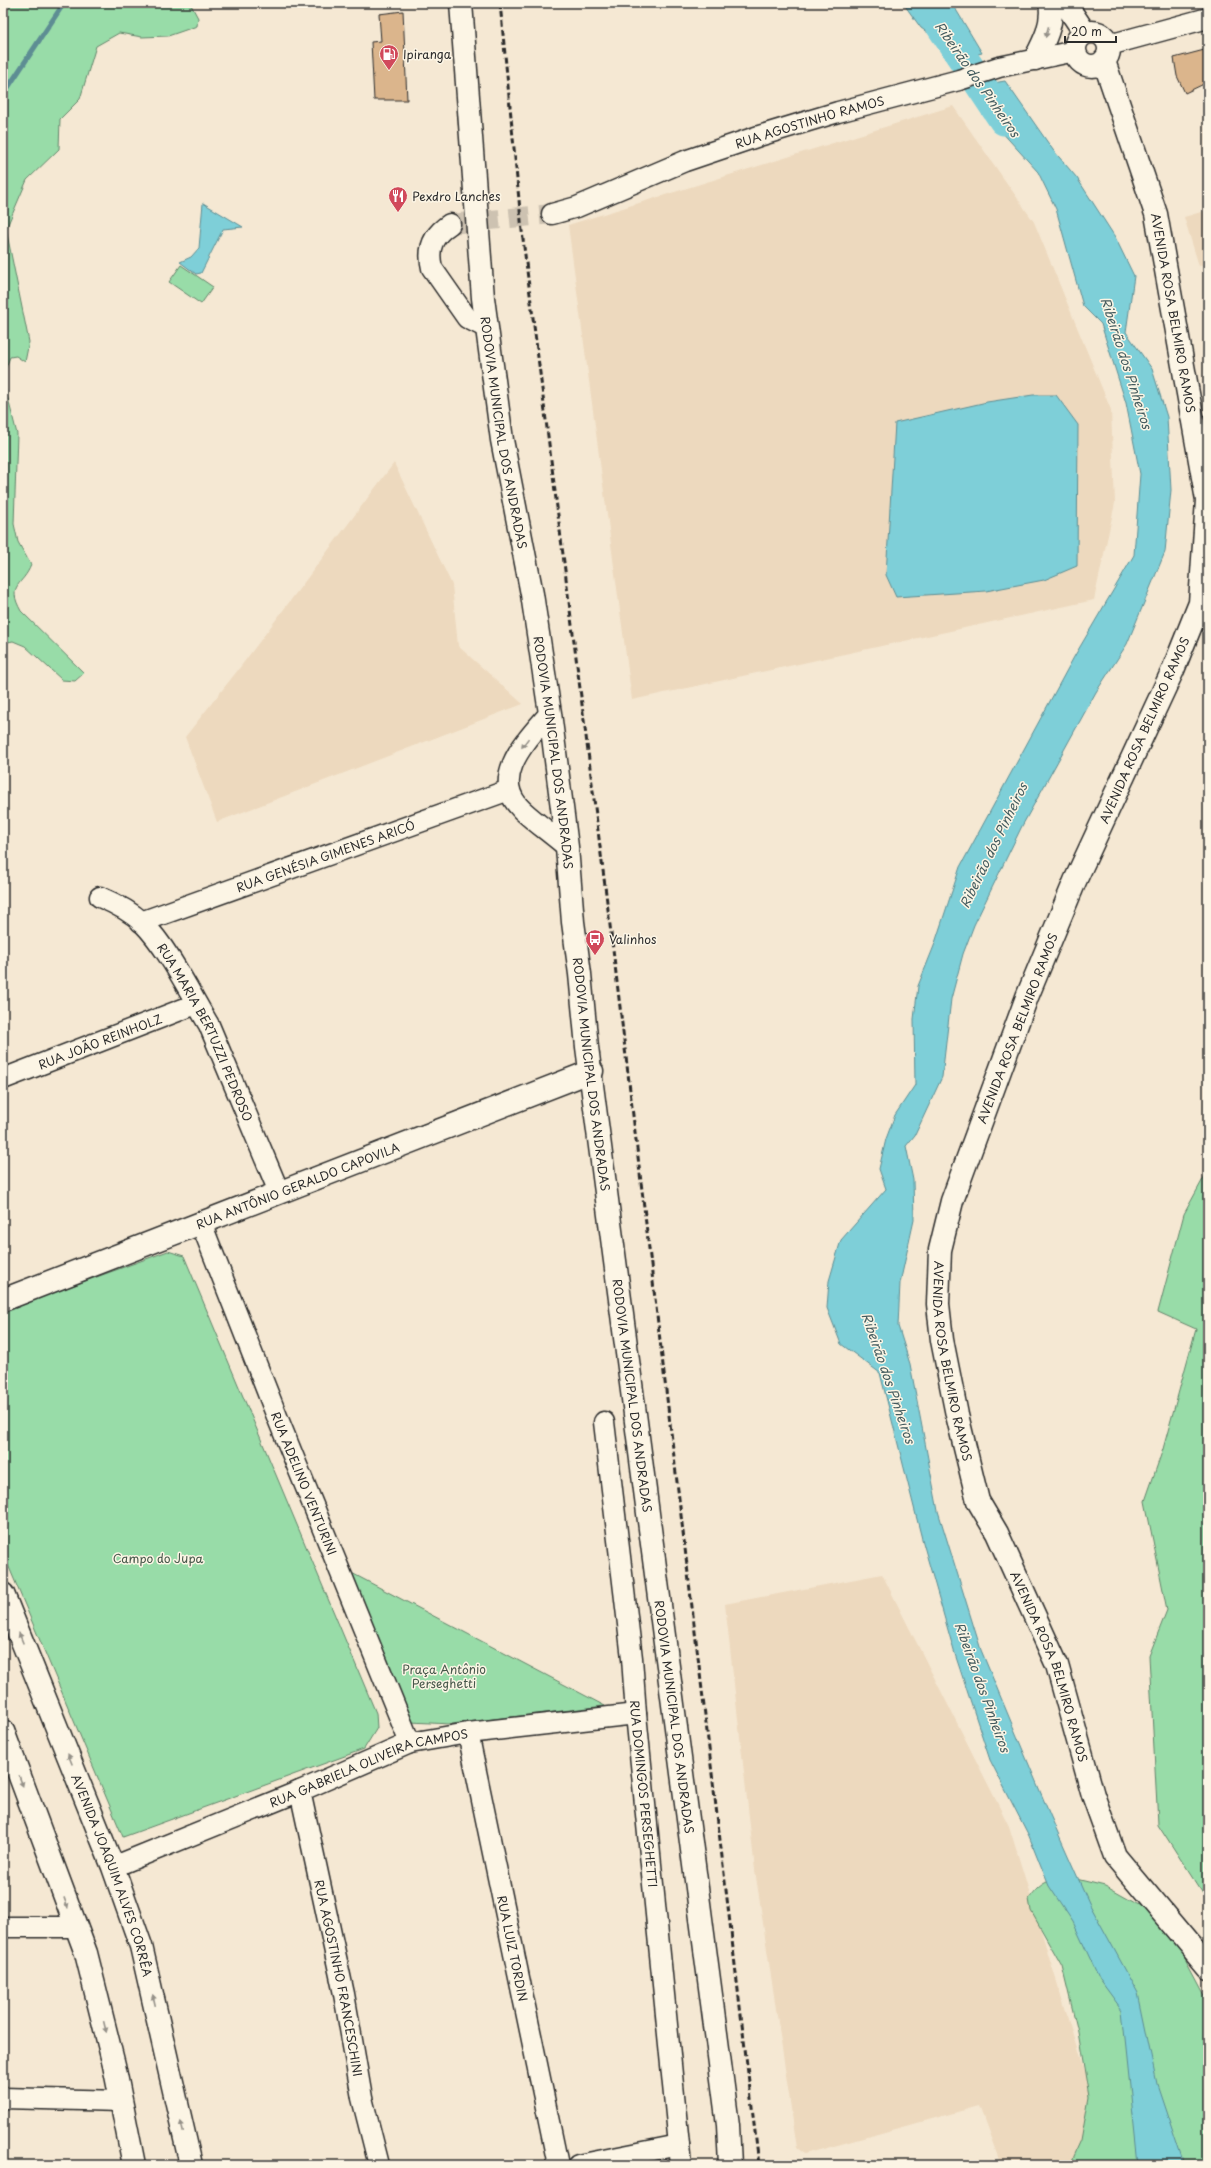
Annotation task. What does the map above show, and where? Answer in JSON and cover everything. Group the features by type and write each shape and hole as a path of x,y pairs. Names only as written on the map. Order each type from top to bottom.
{"main road":[{"name":"RODOVIA MUNICIPAL DOS ANDRADAS","path":"461,3 486,328 502,440 532,594 550,713 567,847 573,922 732,2158"},
{"path":"1035,59 1047,35 1052,9 1050,3"},
{"path":"1065,3 1080,42 1079,61 1084,64 1095,66 1107,53 1107,39 1097,32 1080,42"},
{"name":"AVENIDA ROSA BELMIRO RAMOS","path":"1107,53 1156,214 1206,492 1207,500 1200,603 1173,670 1075,881 1027,997 952,1201 940,1250 938,1304 942,1340 957,1415 978,1501 1000,1539 1057,1665 1093,1795 1115,1856 1208,1967"},
{"name":"RUA ANTÔNIO GERALDO CAPOVILA","path":"3,1300 592,1071"},
{"name":"AVENIDA JOAQUIM ALVES CORRÊA","path":"3,1594 114,1867 141,1946 191,2165"},
{"path":"3,1731 86,1953 121,2101 134,2165"}],"street":[{"path":"1107,53 1208,18"},
{"name":"RUA AGOSTINHO RAMOS","path":"552,214 577,207 685,161 759,136 838,112 959,80 999,67 1035,59 1080,42"},
{"path":"450,224 438,232 433,242 430,260 432,268 467,318 486,328"},
{"path":"550,713 525,741 514,758 509,774 509,790 521,809 567,847"},
{"name":"RUA GENÉSIA GIMENES ARICÓ","path":"141,922 509,790"},
{"name":"RUA MARIA BERTUZZI PEDROSO","path":"100,897 116,904 141,922 161,946 208,1025 279,1192"},
{"name":"RUA JOÃO REINHOLZ","path":"3,1079 196,1004"},
{"name":"RUA ADELINO VENTURINI","path":"202,1223 281,1426 410,1743"},
{"name":"RUA DOMINGOS PERSEGHETTI","path":"604,1422 632,1658 636,1714 681,2165"},
{"name":"RUA GABRIELA OLIVEIRA CAMPOS","path":"114,1867 300,1791 410,1743 468,1733 636,1714"},
{"name":"RUA LUIZ TORDIN","path":"468,1733 558,2165"},
{"name":"RUA AGOSTINHO FRANCESCHINI","path":"300,1791 344,1994 362,2098 380,2165"},
{"path":"3,1927 75,1927"},
{"path":"3,2098 121,2101"},
{"path":"578,2165 679,2145"}],"shaded area":[{"path":"953,106 1034,222 1111,410 1115,503 1094,600 632,700 568,225"},
{"path":"1208,210 1208,264 1199,266 1184,217"},
{"path":"394,463 452,585 458,646 523,704 217,822 185,737 238,670"},
{"path":"882,1574 1009,1826 1113,2165 1001,2165 979,2106 805,2154 797,2148 755,1870 725,1604"}],"green space":[{"path":"3,3 190,3 198,18 197,26 168,36 142,37 119,33 96,46 80,99 60,119 59,149 27,180 6,229 29,342 25,362 16,356 10,357 3,375"},
{"path":"181,265 213,287 201,304 169,282"},
{"path":"3,379 17,434 14,524 18,542 31,565 28,572 17,586 15,595 21,611 84,673 75,681 62,680 25,646 13,641 3,643"},
{"path":"1208,1170 1208,1902 1158,1824 1149,1656 1167,1610 1145,1501 1163,1449 1196,1329 1158,1312 1184,1214"},
{"name":"Campo do Jupa","path":"168,1251 184,1256 376,1713 377,1728 364,1749 123,1837 3,1553 3,1311"},
{"name":"Praça Antônio Perseghetti","path":"344,1569 605,1706 451,1724 410,1722"},
{"path":"1072,1878 1105,1886 1137,1904 1155,1910 1172,1934 1208,2002 1208,2082 1204,2092 1204,2110 1208,2118 1208,2165 1070,2165 1081,2141 1089,2097 1078,2032 1062,1966 1031,1911 1029,1899 1043,1884 1053,1880"}],"water":[{"path":"903,3 952,3 982,53 949,61 947,46 921,28"},
{"path":"1005,81 1053,150 1077,178 1115,237 1134,276 1126,332 1152,369 1167,417 1171,490 1165,552 1127,644 1096,692 1022,826 974,925 963,954 951,999 942,1077 915,1135 906,1146 913,1180 914,1220 900,1283 898,1326 910,1364 938,1511 981,1650 1050,1815 1090,1905 1138,1993 1157,2084 1184,2165 1138,2165 1122,2010 1100,1980 1073,1922 1049,1886 1029,1836 990,1760 954,1651 922,1539 880,1373 841,1344 827,1308 829,1281 841,1240 886,1189 879,1169 886,1139 895,1115 915,1085 914,1019 918,986 934,946 960,867 1074,657 1134,555 1140,474 1126,403 1101,324 1083,306 1056,209 1038,172 990,119 976,86"},
{"path":"203,203 243,227 223,229 201,273 196,274 180,262 191,257 199,248"},
{"path":"1033,395 1056,395 1078,425 1077,566 1044,580 986,591 896,597 886,575 895,423 987,402"}],"building":[{"name":"Ipiranga","path":"403,11 407,100 374,100 371,42 381,41 379,14"},
{"path":"1208,49 1208,82 1185,93 1177,76 1174,58"}],"waterway":[{"path":"3,95 64,3"},
{"name":"Ribeirão dos Pinheiros","path":"926,3 1004,120"}],"tunnel":[{"path":"450,224 552,214"}],"railway":[{"path":"500,3 522,231 614,957 759,2165"}],"place":[{"name":"Ipiranga","path":"389,71"},
{"name":"Pexdro Lanches","path":"398,213"},
{"name":"Valinhos","path":"595,956"}]}
